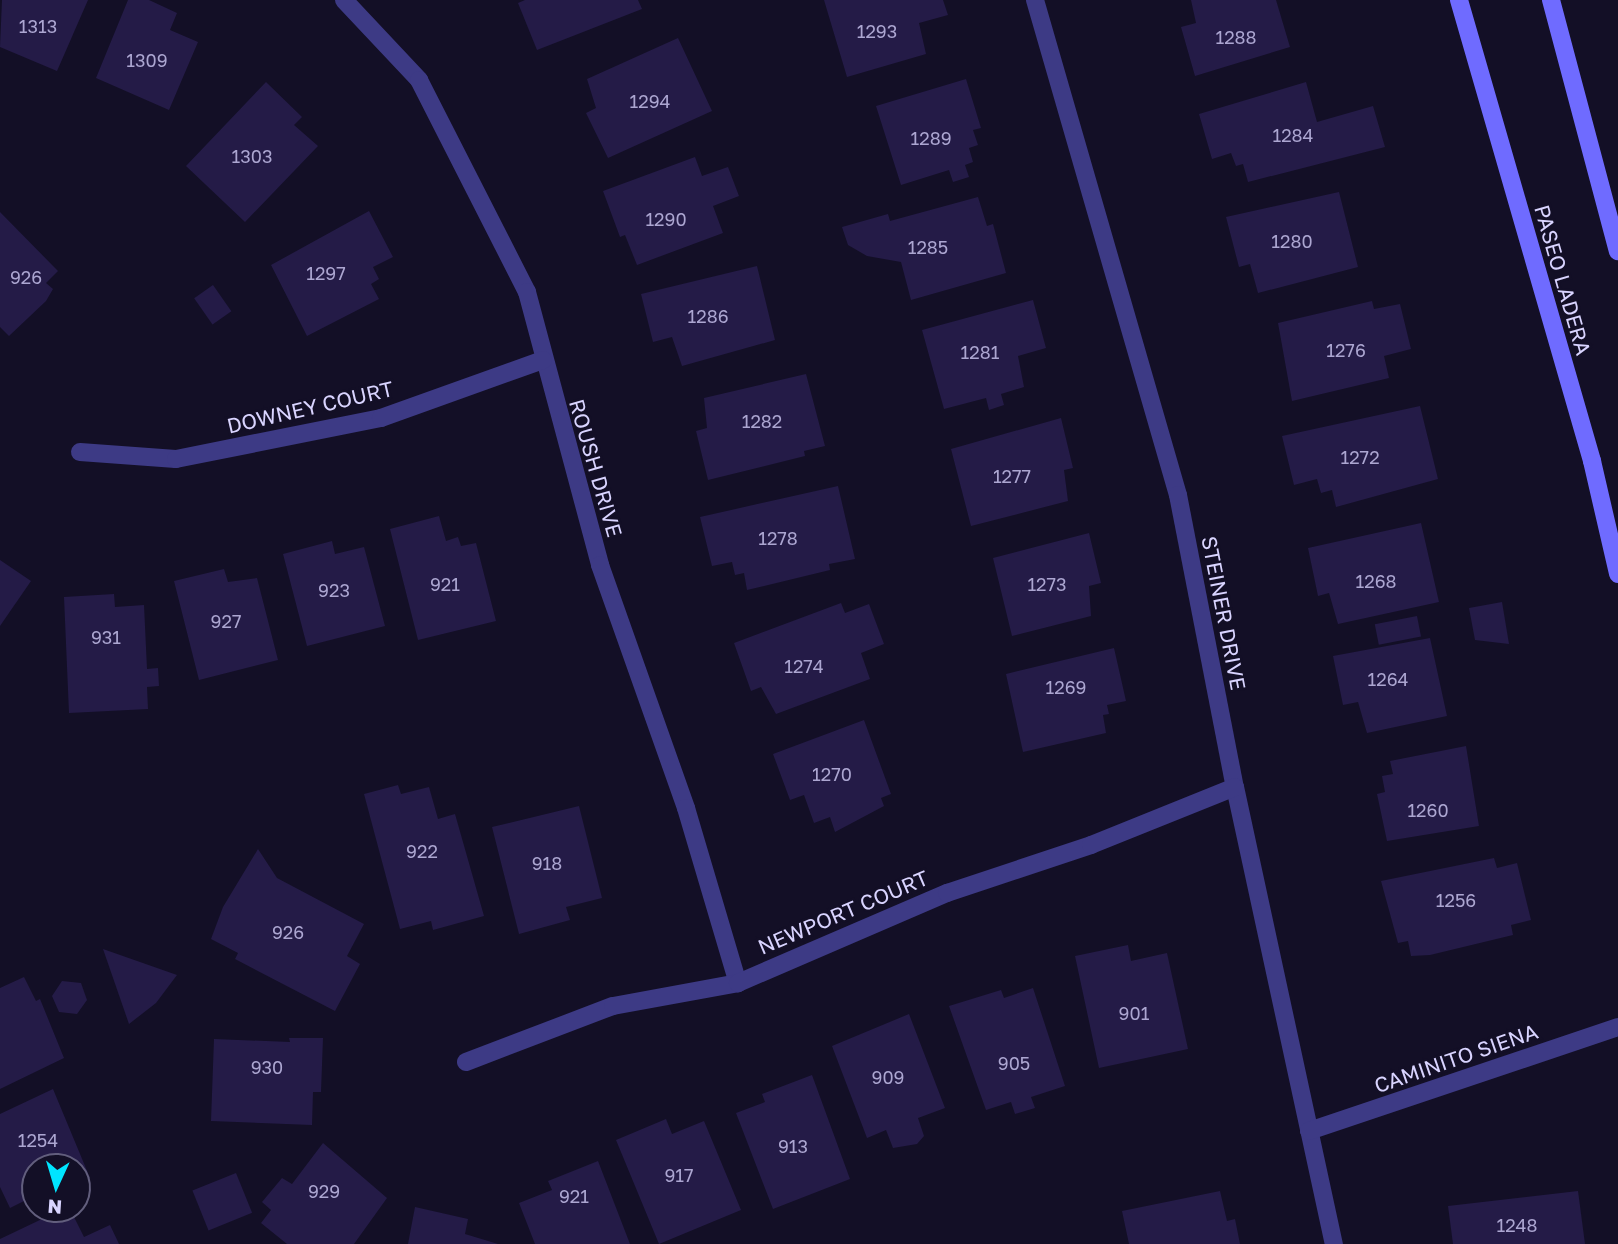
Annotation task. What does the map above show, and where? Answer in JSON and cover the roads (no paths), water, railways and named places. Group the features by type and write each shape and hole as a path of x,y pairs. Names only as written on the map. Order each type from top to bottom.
{"main road":[{"name":"PASEO LADERA","path":"1459,0 1592,461 1618,573"},
{"path":"1551,0 1618,251"}],"street":[{"name":"ROUSH DRIVE","path":"344,0 419,80 527,292 543,360 600,565 686,808 738,983"},
{"name":"STEINER DRIVE","path":"1035,0 1178,495 1235,787 1334,1244"},
{"name":"DOWNEY COURT","path":"80,452 176,459 381,418 543,360"},
{"name":"NEWPORT COURT","path":"466,1062 612,1006 738,983 934,898 1091,845 1235,787"},
{"name":"CAMINITO SIENA","path":"1309,1132 1618,1027"}]}
